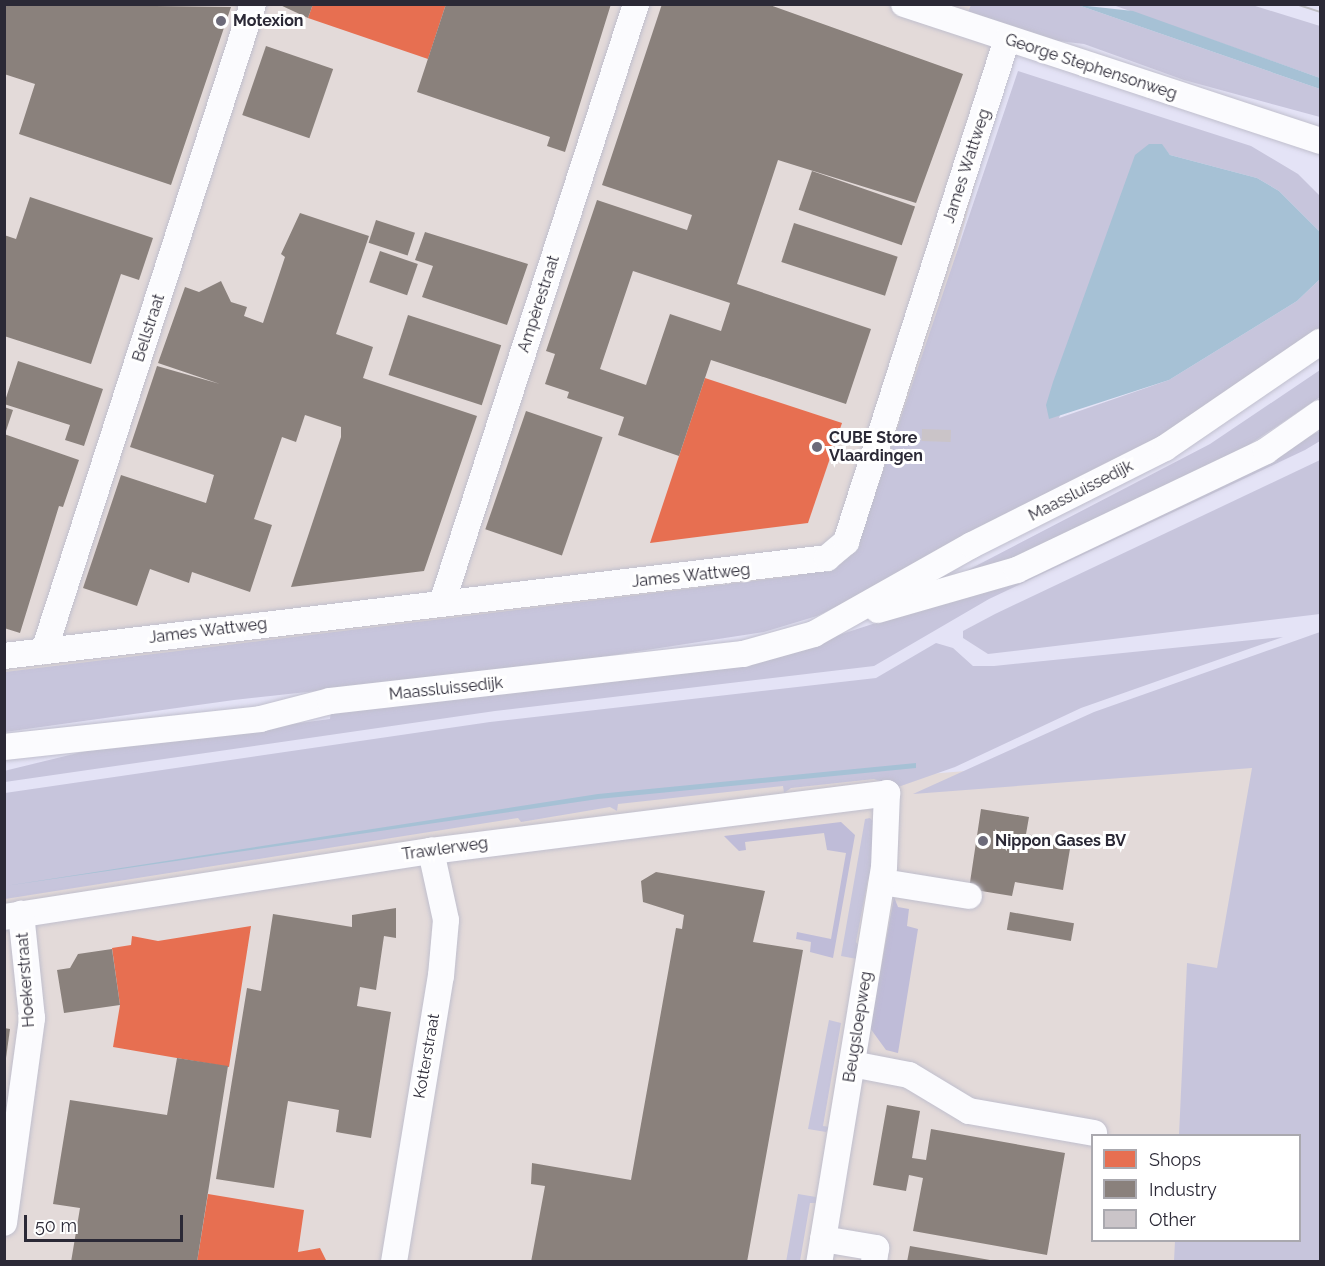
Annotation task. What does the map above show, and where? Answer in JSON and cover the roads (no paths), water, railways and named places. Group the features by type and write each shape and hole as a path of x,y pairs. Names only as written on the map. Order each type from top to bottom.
{"street":[{"name":"Bellstraat","path":"44,651 253,4"},
{"name":"Ampèrestraat","path":"442,603 636,4"},
{"name":"George Stephensonweg","path":"904,4 1320,141"},
{"name":"James Wattweg","path":"4,656 442,603 811,562 838,550 846,542 1007,39"},
{"name":"George Stephensonweg","path":"1279,128 1320,156"},
{"name":"Maassluissedijk","path":"846,619 972,545 1165,448 1317,347"},
{"name":"Maassluissedijk","path":"4,747 260,719 330,701 743,654 846,619 1017,570 1266,451 1320,413"},
{"name":"Maassluissedijk","path":"4,756 42,744"},
{"name":"Trawlerweg","path":"13,916 431,851 888,793"},
{"name":"Beugsloepweg","path":"821,1250 882,882 888,793"},
{"name":"Kotterstraat","path":"394,1262 441,976 446,920 431,851"},
{"path":"882,882 969,896"},
{"name":"Hoekerstraat","path":"4,1223 32,1018 13,916"},
{"path":"852,1064 909,1075 969,1111 1094,1133"},
{"path":"821,1250 876,1248 874,1262"}],"tram line":[{"path":"1296,4 1320,12"}],"place":[{"name":"Motexion","path":"221,21"},
{"name":"CUBE Store Vlaardingen","path":"817,447"},
{"name":"Nippon Gases BV","path":"983,841"}]}
